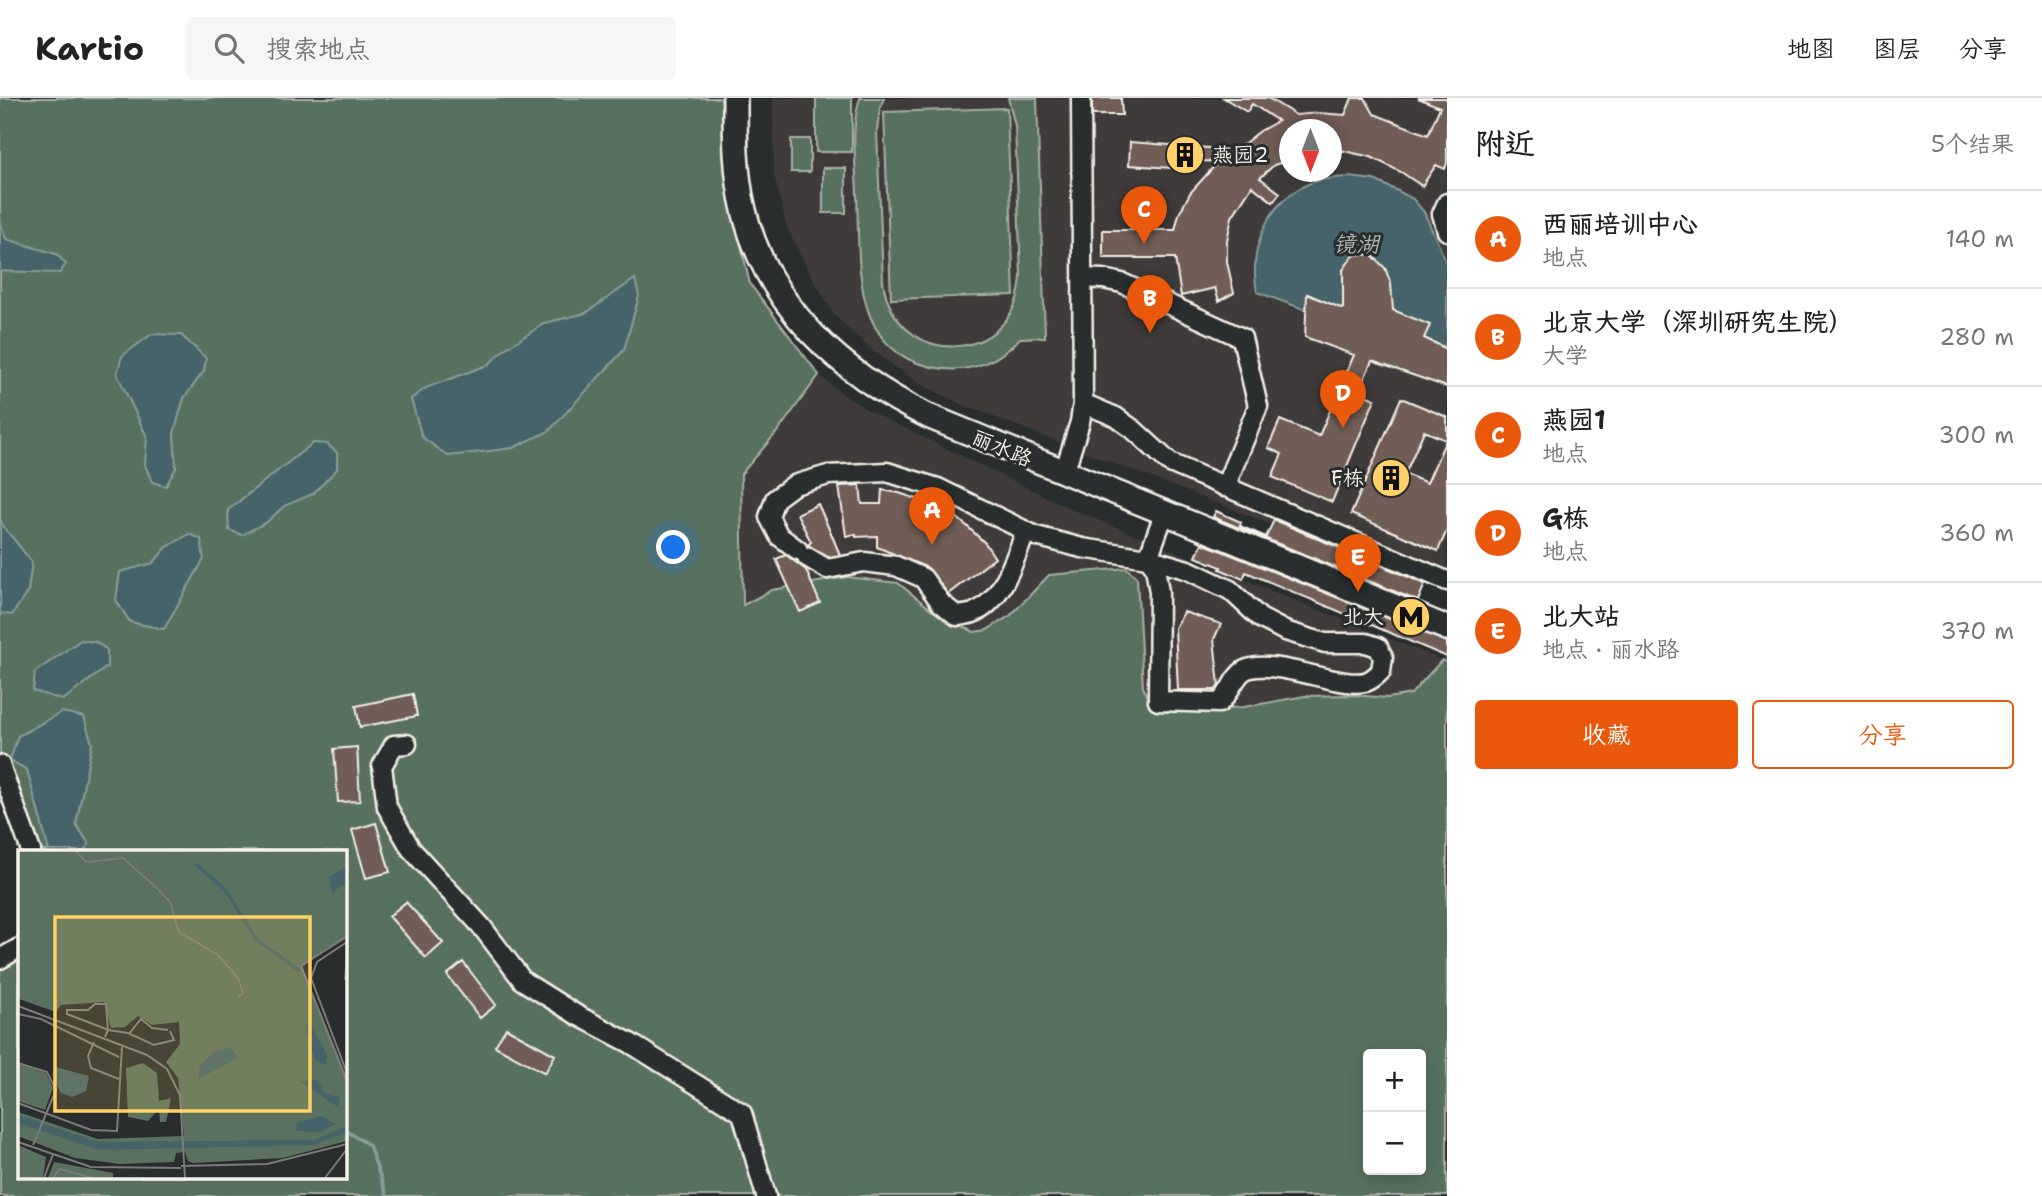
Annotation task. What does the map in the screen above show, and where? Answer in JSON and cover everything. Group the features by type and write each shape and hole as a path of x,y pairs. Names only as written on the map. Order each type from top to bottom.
{"main road":[{"name":"丽水路","path":"735,98 738,177 750,231 780,294 813,336 854,373 910,408 1447,628"},
{"name":"丽水路","path":"748,98 750,160 760,212 782,265 816,319 846,350 862,362 915,395 1068,460 1447,613"}],"street":[{"path":"1068,460 1083,403 1081,98"},
{"path":"1447,203 1442,214 1447,231"},
{"path":"1082,278 1122,283 1242,338 1258,406 1225,487"},
{"path":"1083,403 1115,417 1134,430 1170,463 1447,581"},
{"path":"1026,532 1004,582 990,602 974,613 957,616 941,603 923,578 896,566 864,562 827,569 779,536 769,517 775,499 794,485 828,474 887,472 938,488 1026,532 1082,548 1148,558 1188,570 1230,590 1260,618 1285,631 1325,643 1366,643 1378,647 1383,657 1381,671 1368,682 1349,682 1260,667 1245,670 1226,698 1219,703 1158,701 1159,592 1155,567 1148,558"},
{"path":"1148,558 1164,514"},
{"path":"407,744 394,745 382,766 387,807 411,849 482,927 523,981 577,1015 630,1043 742,1113 765,1196"},
{"path":"0,765 31,850"},
{"path":"0,959 18,949"}],"shaded area":[{"path":"773,98 1447,98 1447,592 966,406 920,384 873,351 835,316 786,226 774,174"},
{"path":"819,375 871,412 1071,509 1442,660 1411,694 1388,698 1354,695 1272,700 1244,707 1171,712 1121,710 743,607 741,473 778,431"}],"green space":[{"path":"0,98 721,98 728,189 750,284 819,375 778,431 741,474 743,605 772,590 847,577 898,583 933,611 974,632 987,630 1011,615 1049,575 1127,568 1137,578 1143,687 1152,709 1171,712 1244,707 1305,696 1354,695 1388,698 1411,694 1442,660 1447,662 1447,1196 0,1196 0,949 18,939 18,1178 346,1178 346,850 23,850 0,795"},
{"path":"816,98 852,98 852,152 816,152"},
{"path":"860,98 884,98 877,131 883,281 892,310 909,331 931,343 955,346 978,341 999,328 1014,306 1021,276 1015,126 1008,98 1037,98 1045,337 1020,338 1004,353 986,363 965,369 944,369 913,361 891,347 876,328 866,304 859,249 854,133"},
{"path":"1007,108 1014,295 891,299 884,112"},
{"path":"791,139 810,139 810,172 791,172"},
{"path":"823,168 846,168 846,213 823,213"}],"water":[{"name":"镜湖","path":"1342,178 1374,180 1413,199 1424,212 1447,264 1447,341 1444,347 1424,338 1421,343 1308,294 1306,310 1257,292 1255,276 1258,245 1270,217 1280,204 1306,185 1315,182 1342,182"},
{"path":"0,221 6,239 56,254 66,264 60,273 0,271"},
{"path":"635,279 639,296 624,350 549,431 513,448 448,456 422,437 411,399 426,388 488,365 505,349 545,323 586,313"},
{"path":"152,334 181,335 206,358 204,371 184,398 174,433 176,468 166,486 152,482 145,465 147,437 117,374 122,356"},
{"path":"313,443 327,444 337,453 337,469 313,494 284,506 267,522 242,535 229,530 228,510"},
{"path":"0,519 32,562 28,591 12,615 0,613"},
{"path":"189,534 201,539 204,559 164,629 130,622 116,600 120,572 153,563 166,548"},
{"path":"81,640 96,642 107,650 107,667 63,700 33,691 35,672"},
{"path":"62,712 84,717 92,744 76,824 89,844 85,850 49,850 27,770 10,760 18,736"}],"building":[{"path":"1092,98 1121,98 1122,115 1092,115"},
{"path":"1224,98 1268,98 1296,115 1345,115 1352,98 1365,98 1374,114 1428,135 1440,107 1418,98 1447,98 1447,163 1445,169 1436,165 1422,186 1371,157 1342,150 1342,119 1279,119 1279,163 1260,178 1280,193 1273,202 1252,186 1232,217 1227,240 1227,262 1234,293 1219,301 1215,288 1181,296 1175,258 1103,258 1103,230 1175,230 1179,214 1190,193 1218,162 1187,160 1186,169 1129,165 1130,142 1236,150 1278,121 1252,104 1247,112"},
{"path":"1358,254 1372,255 1385,268 1391,284 1393,310 1430,325 1424,338 1447,349 1447,387 1372,361 1358,392 1375,399 1332,502 1272,477 1282,454 1268,448 1280,420 1319,436 1354,355 1305,337 1307,294 1343,309 1343,270 1352,257"},
{"name":"F栋","path":"1401,398 1447,417 1447,530 1438,551 1351,514","holes":["1424,431 1446,440 1427,483 1405,474"]},
{"path":"860,485 862,504 881,504 882,490 935,505 954,515 985,543 995,558 948,594 928,568 877,547 877,536 846,536 839,486"},
{"path":"818,504 840,555 829,557 808,545 811,542 797,514"},
{"path":"1216,511 1241,522 1240,526 1266,537 1274,520 1425,584 1418,601 1213,517"},
{"path":"1202,543 1447,642 1447,657 1246,572 1243,579 1220,569 1221,567 1196,557"},
{"path":"786,555 806,570 820,603 800,612 776,559"},
{"path":"1184,612 1221,624 1214,639 1219,685 1216,690 1178,690 1175,628"},
{"path":"413,694 417,716 360,727 356,706"},
{"path":"357,747 360,801 338,802 334,749"},
{"path":"376,823 390,872 366,878 352,830"},
{"path":"406,902 443,943 426,958 389,916"},
{"path":"463,962 496,1005 480,1018 447,975"},
{"path":"506,1028 555,1055 545,1073 495,1046"}],"waterway":[{"path":"346,1131 369,1145 387,1196"}],"place":[{"name":"燕园2","path":"1185,155"},
{"name":"燕园1","path":"1144,244"},
{"name":"北京大学（深圳研究生院）","path":"1150,333"},
{"name":"G栋","path":"1343,428"},
{"name":"F栋","path":"1391,478"},
{"name":"西丽培训中心","path":"932,545"},
{"name":"北大站","path":"1358,592"},
{"name":"北大","path":"1411,617"}]}
